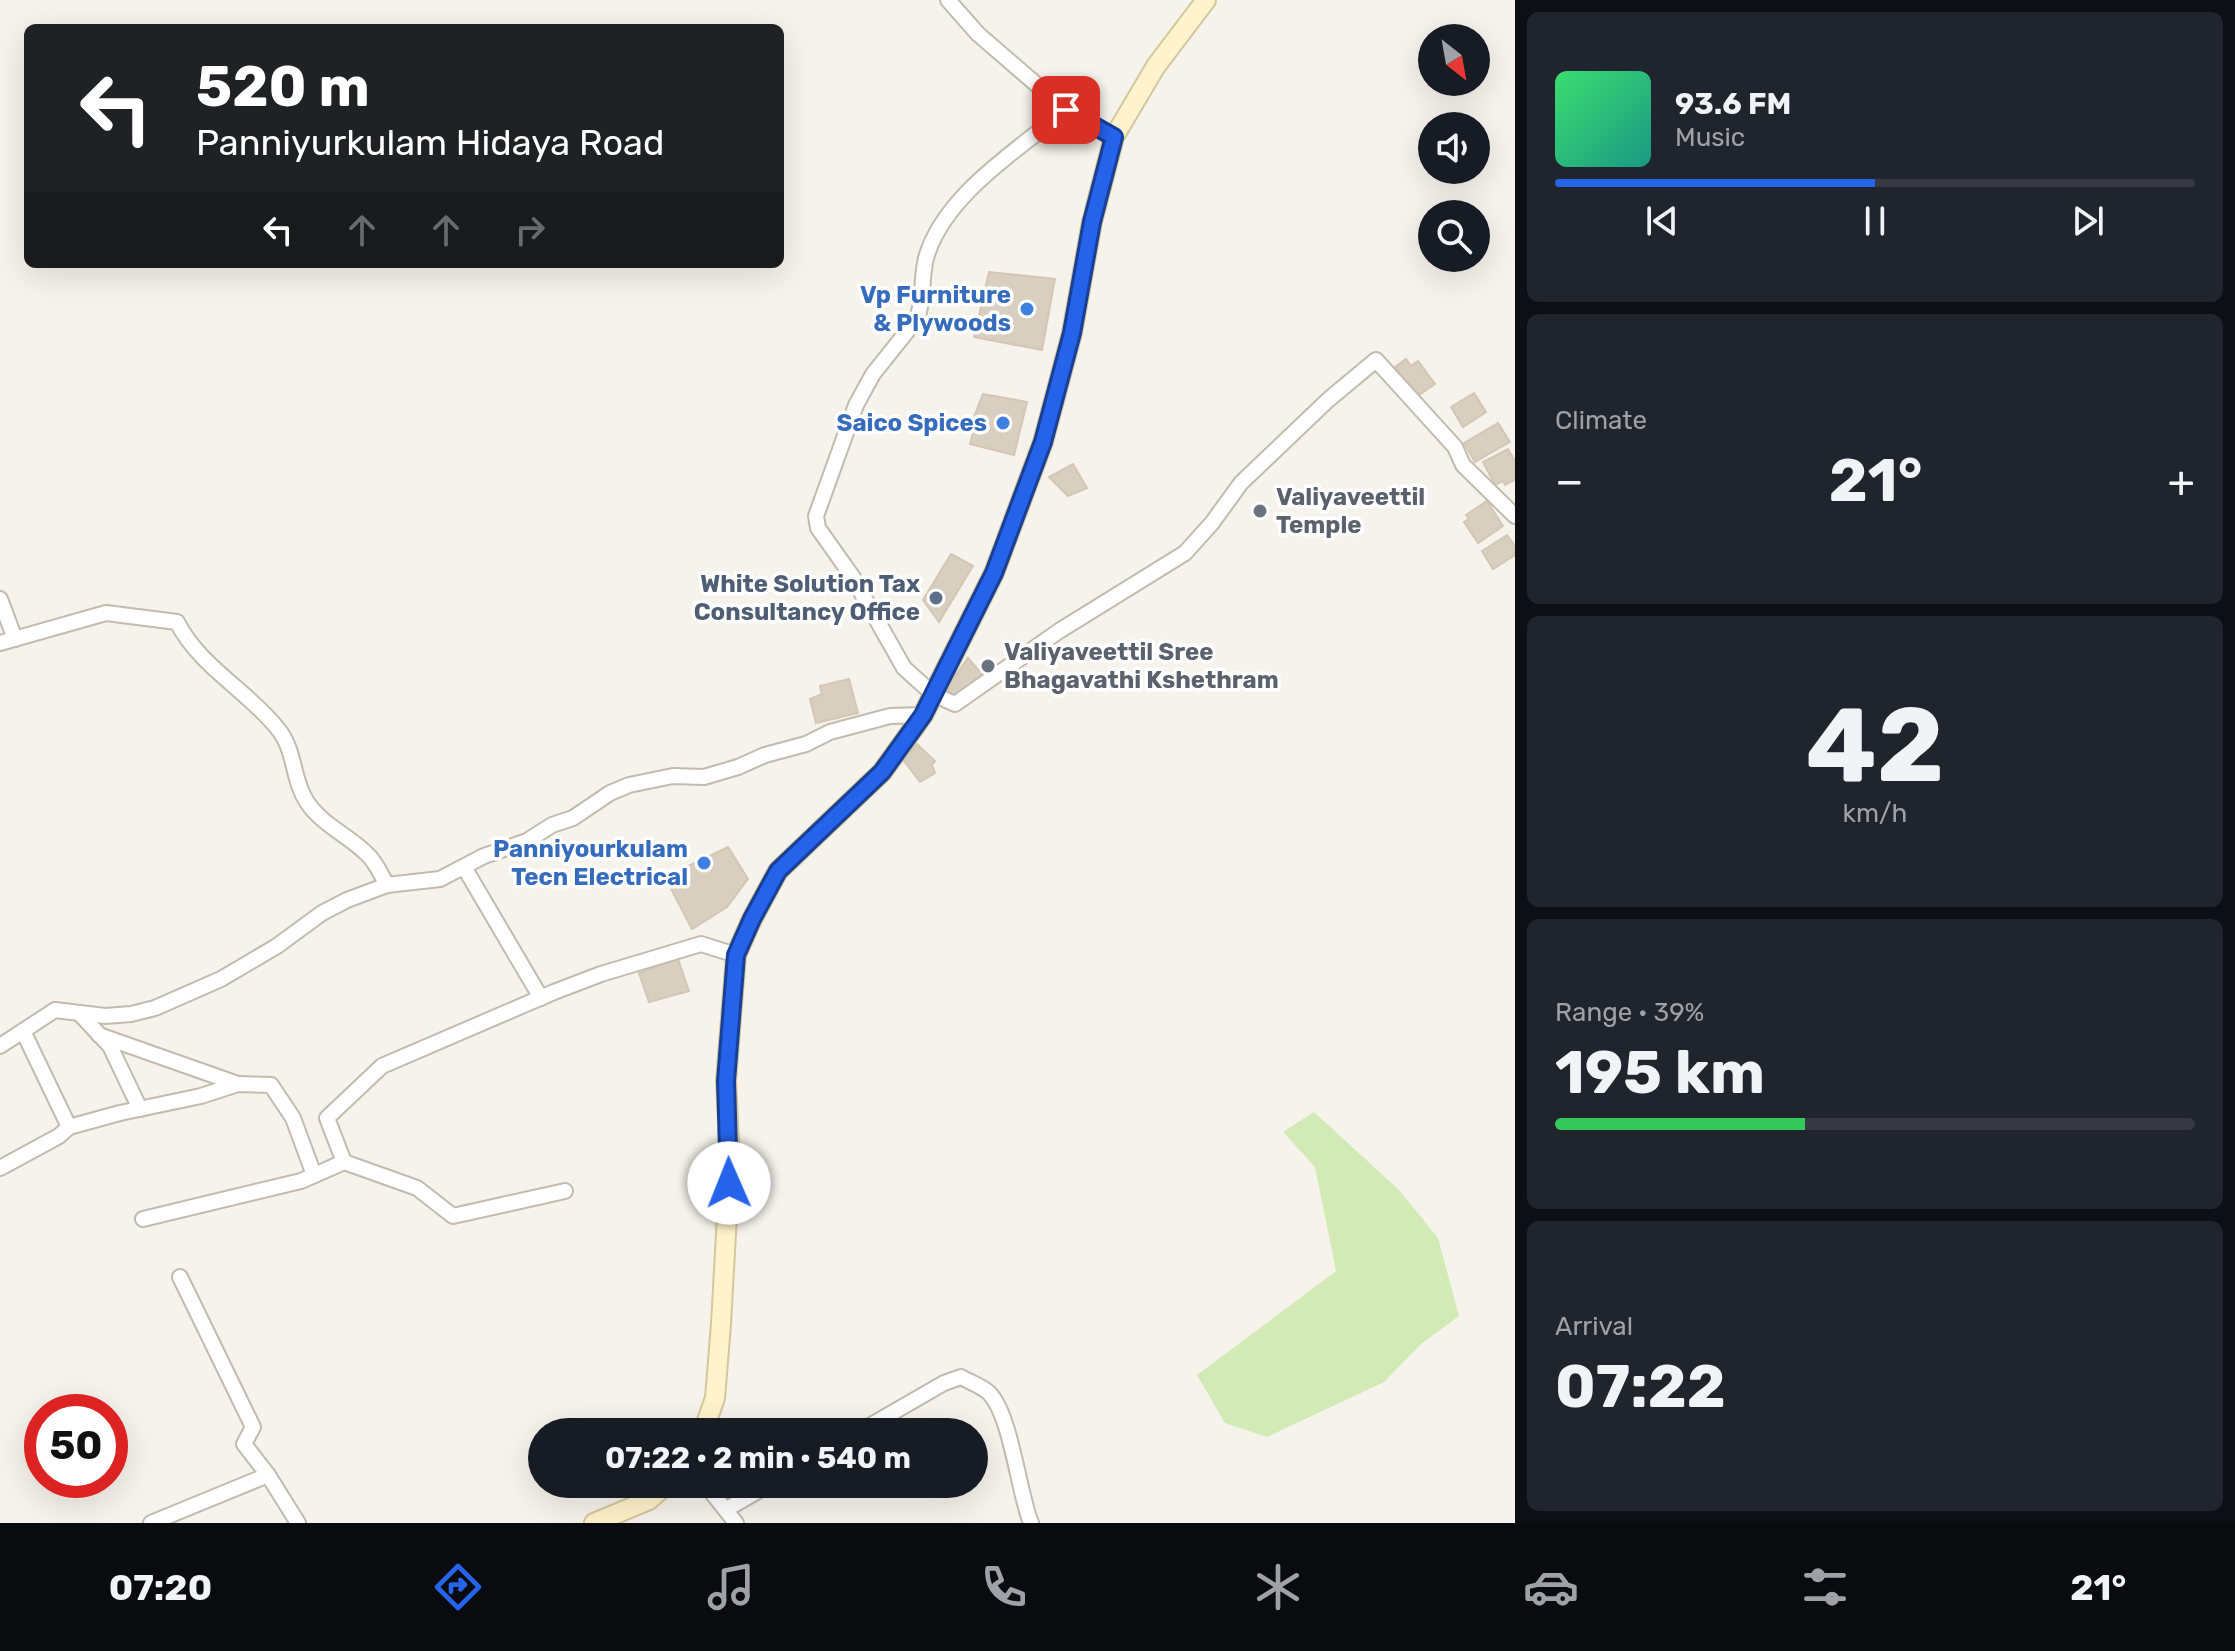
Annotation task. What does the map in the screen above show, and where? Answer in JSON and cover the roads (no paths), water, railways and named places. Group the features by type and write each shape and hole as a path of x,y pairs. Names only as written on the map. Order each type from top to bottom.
{"main road":[{"path":"708,1418 715,1398 721,1324 730,1161 726,1081 736,955 778,871 882,772 923,715 994,573 1043,442 1072,333 1092,222 1114,137 1156,66 1206,0"},
{"path":"594,1523 651,1498"}],"street":[{"path":"948,0 978,34 1066,110 1114,137"},
{"path":"1066,110 997,164 947,214 926,258 921,309 917,319 873,374 856,405 816,516 818,528 852,576 898,661 933,694 955,704 1059,631 1185,553 1241,483 1328,400 1376,360 1455,447 1469,471 1515,516"},
{"path":"0,599 15,639"},
{"path":"0,643 106,613 177,622 186,641 279,729 295,762 304,799 318,817 367,854 387,885"},
{"path":"0,1046 55,1010 105,1016 155,1008 221,979 261,956 322,913 371,889 440,879 484,856 527,841 629,785 673,776 704,777 806,744 830,732 890,716 923,715"},
{"path":"464,867 541,998"},
{"path":"344,1162 327,1118 382,1066 601,974 701,944 736,955"},
{"path":"79,1013 110,1046 140,1109"},
{"path":"23,1031 69,1127"},
{"path":"99,1035 238,1084 271,1085 293,1118 314,1175"},
{"path":"0,1168 59,1136 69,1127 201,1096 238,1084"},
{"path":"143,1219 301,1181 344,1162 417,1188 453,1216 565,1191"},
{"path":"180,1277 253,1427 244,1444 298,1523"},
{"path":"883,1418 944,1383 961,1377 990,1393 1007,1427 1022,1502 1031,1523"},
{"path":"151,1523 268,1475"},
{"path":"717,1498 736,1523"},
{"path":"727,1509 746,1498"}],"place":[{"name":"Vp Furniture & Plywoods","path":"1027,309"},
{"name":"Saico Spices","path":"1003,423"},
{"name":"Valiyaveettil Temple","path":"1260,511"},
{"name":"White Solution Tax Consultancy Office","path":"936,598"},
{"name":"Valiyaveettil Sree Bhagavathi Kshethram","path":"988,666"},
{"name":"Panniyourkulam Tecn Electrical","path":"704,863"}]}
